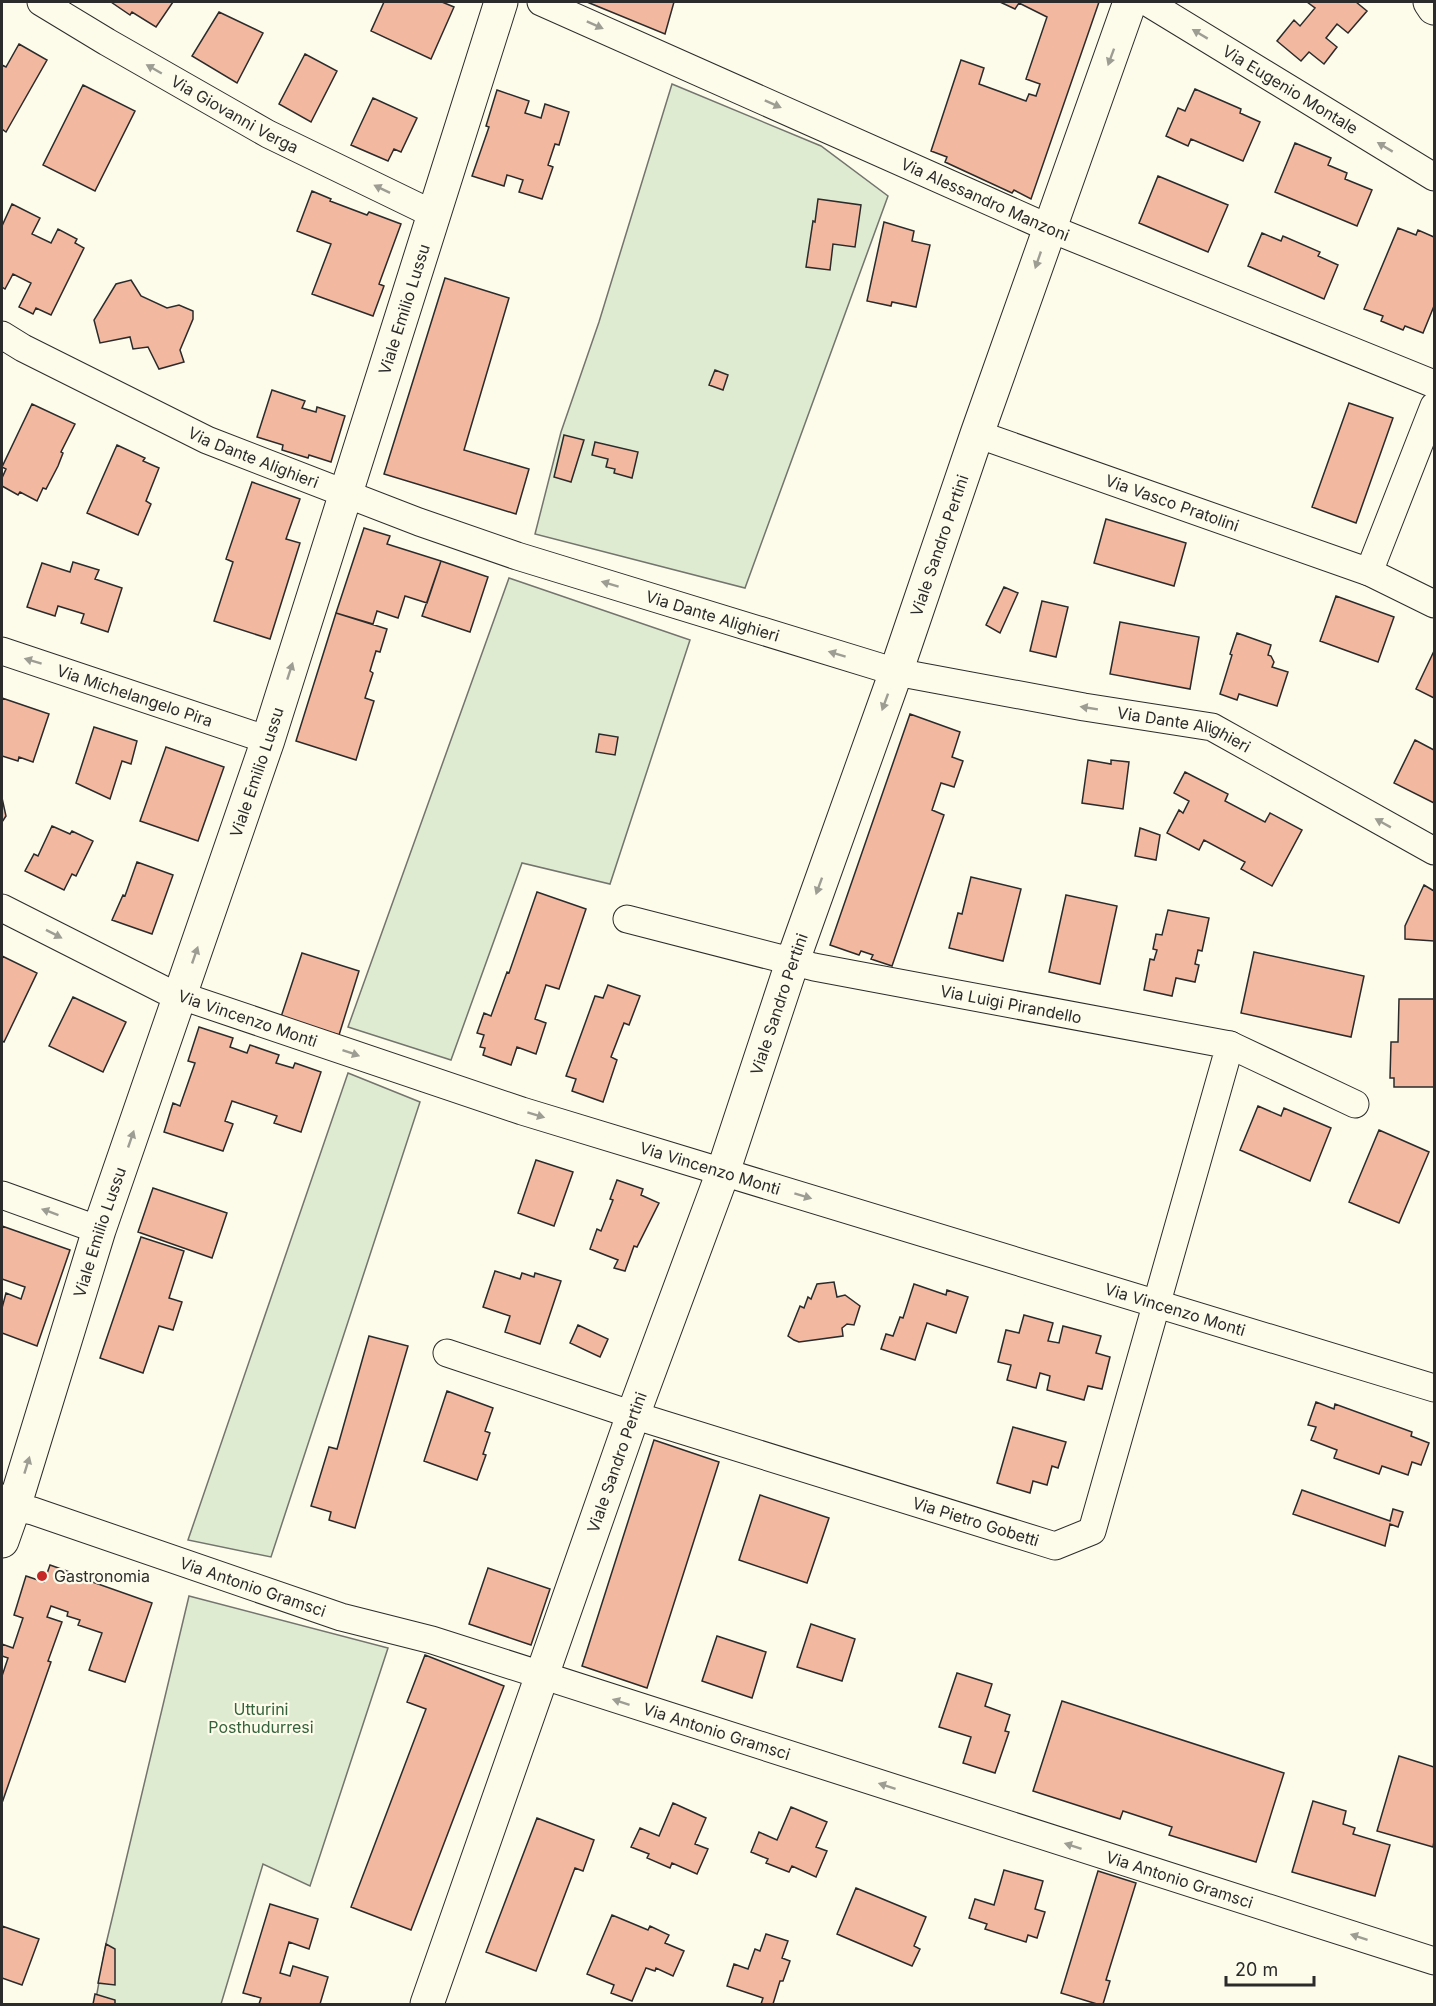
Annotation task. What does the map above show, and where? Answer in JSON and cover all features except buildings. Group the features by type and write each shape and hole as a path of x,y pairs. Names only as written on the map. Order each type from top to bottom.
{"street":[{"name":"Via Giovanni Verga","path":"41,2 268,134 435,215"},
{"name":"Viale Emilio Lussu","path":"2,1540 8,1503 99,1230 268,740 501,2"},
{"name":"Via Alessandro Manzoni","path":"541,2 1049,228 1434,384"},
{"name":"Viale Sandro Pertini","path":"427,2004 633,1415 723,1172 792,963 1130,2"},
{"name":"Via Eugenio Montale","path":"1147,2 1434,177"},
{"path":"1430,2 1434,8"},
{"name":"Via Dante Alighieri","path":"2,335 23,348 207,440 419,522 517,556 896,672 1084,707 1212,727 1434,851"},
{"path":"1369,572 1434,406"},
{"name":"Via Vasco Pratolini","path":"977,434 1369,572 1434,604"},
{"name":"Via Michelangelo Pira","path":"2,651 268,740"},
{"name":"Via Vincenzo Monti","path":"2,908 164,990 522,1111 1434,1388"},
{"name":"Via Luigi Pirandello","path":"627,919 792,963 1230,1045 1355,1104"},
{"path":"1155,1304 1230,1045"},
{"path":"2,1195 99,1230"},
{"name":"Via Pietro Gobetti","path":"633,1415 1055,1546 1092,1531 1155,1304"},
{"path":"447,1353 633,1415"},
{"name":"Via Antonio Gramsci","path":"8,1503 341,1617 432,1640 1434,1961"}],"green space":[{"path":"672,84 821,146 888,196 745,588 535,534 561,432 599,322"},
{"path":"509,578 690,640 610,884 522,863 451,1060 348,1027"},
{"path":"348,1073 420,1102 271,1557 188,1540"},
{"name":"Utturini Posthudurresi","path":"189,1596 388,1648 310,1886 263,1864 221,2004 95,2004 106,1944"}],"place":[{"name":"Gastronomia","path":"42,1576"}]}
